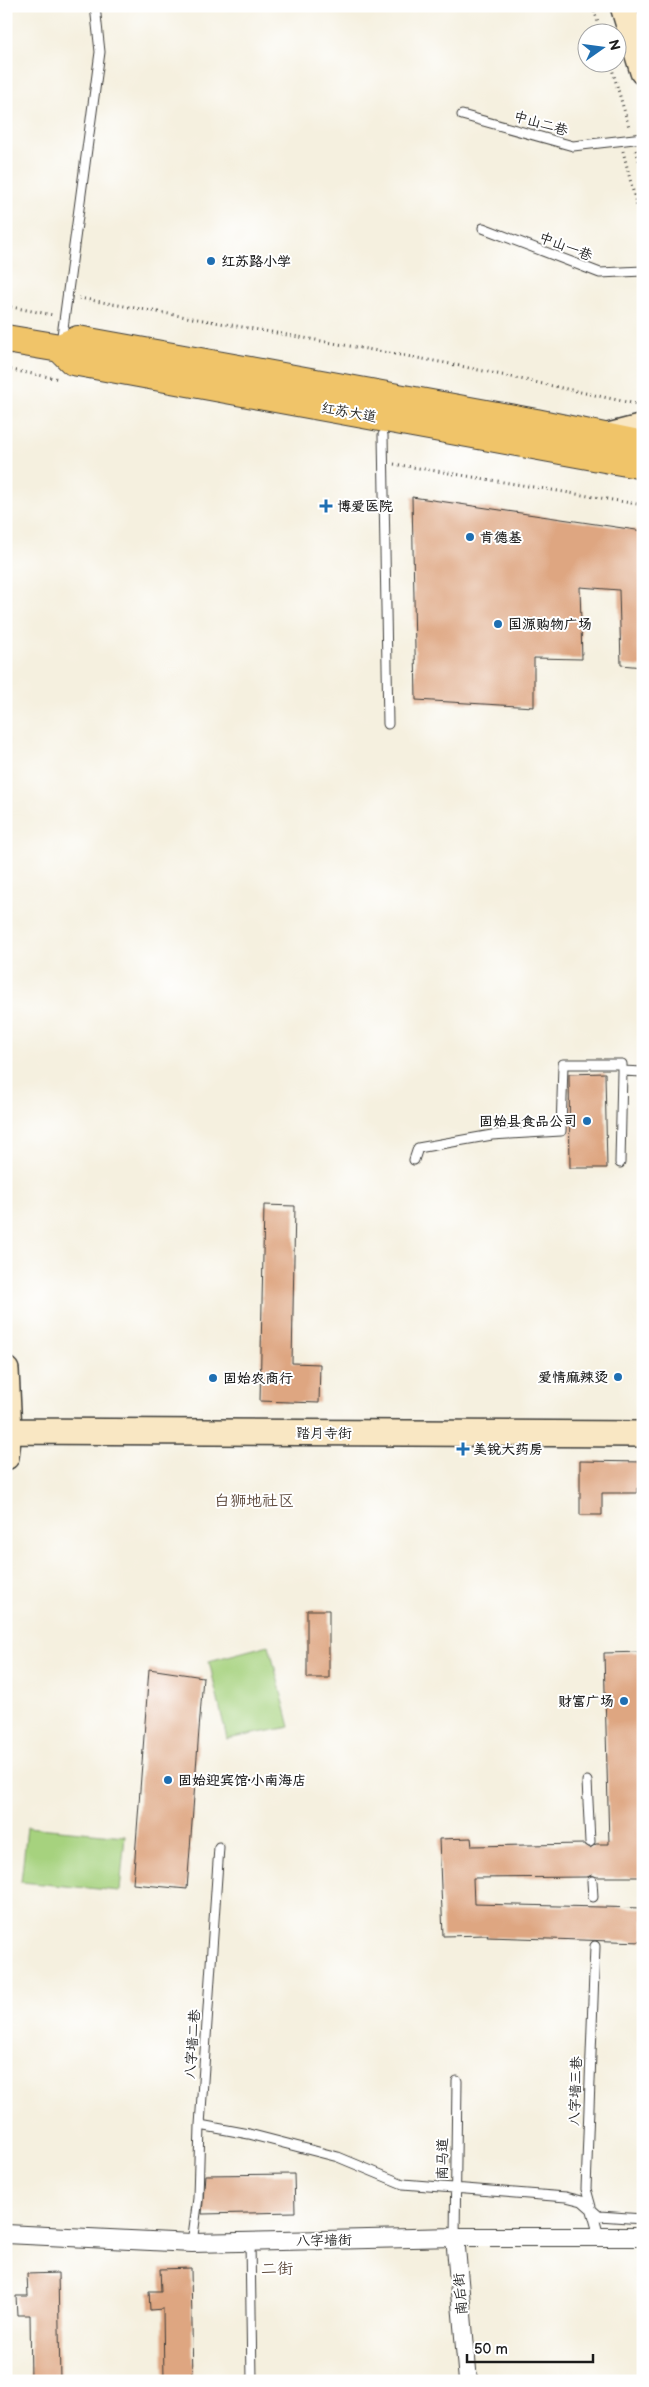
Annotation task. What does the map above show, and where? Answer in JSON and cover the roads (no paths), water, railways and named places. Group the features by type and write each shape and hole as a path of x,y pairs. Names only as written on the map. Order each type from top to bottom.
{"main road":[{"name":"红苏大道","path":"6,339 60,348 78,340 536,423 643,445"},
{"name":"红苏大道","path":"60,348 73,361 643,465"}],"street":[{"path":"623,6 643,72"},
{"path":"604,437 643,427"},
{"path":"6,1372 6,1456"},
{"name":"踏月寺街","path":"7,1431 643,1434"},
{"name":"八字墙街","path":"6,2234 192,2243 455,2237 643,2237"},
{"name":"南后街","path":"455,2237 468,2381"}],"lane":[{"path":"60,348 100,52 95,6"},
{"name":"中山二巷","path":"462,115 573,146 643,138"},
{"name":"中山一巷","path":"483,228 600,273 643,271"},
{"path":"383,435 388,724"},
{"path":"414,1160 418,1148 492,1135 561,1132 563,1064 622,1064 620,1162"},
{"path":"622,1072 643,1072"},
{"path":"587,1781 590,1842"},
{"name":"八字墙二巷","path":"192,2243 198,2198 200,2125 219,1847"},
{"path":"592,1881 594,1897"},
{"name":"八字墙三巷","path":"595,1946 586,2189 599,2236"},
{"name":"南马道","path":"455,2237 457,2081"},
{"path":"200,2125 248,2134 338,2157 403,2184 566,2197 582,2201 599,2216 643,2219"},
{"path":"250,2241 252,2381"}],"place":[{"name":"红苏路小学","path":"211,261"},
{"name":"博爱医院","path":"326,506"},
{"name":"肯德基","path":"470,537"},
{"name":"国源购物广场","path":"498,624"},
{"name":"固始县食品公司","path":"587,1121"},
{"name":"爱情麻辣烫","path":"618,1377"},
{"name":"固始农商行","path":"213,1378"},
{"name":"美锐大药房","path":"463,1449"},
{"name":"财富广场","path":"624,1701"},
{"name":"固始迎宾馆·小南海店","path":"168,1780"}],"district":[{"name":"白狮地社区","path":"254,1500"},
{"name":"二街","path":"277,2268"}]}
